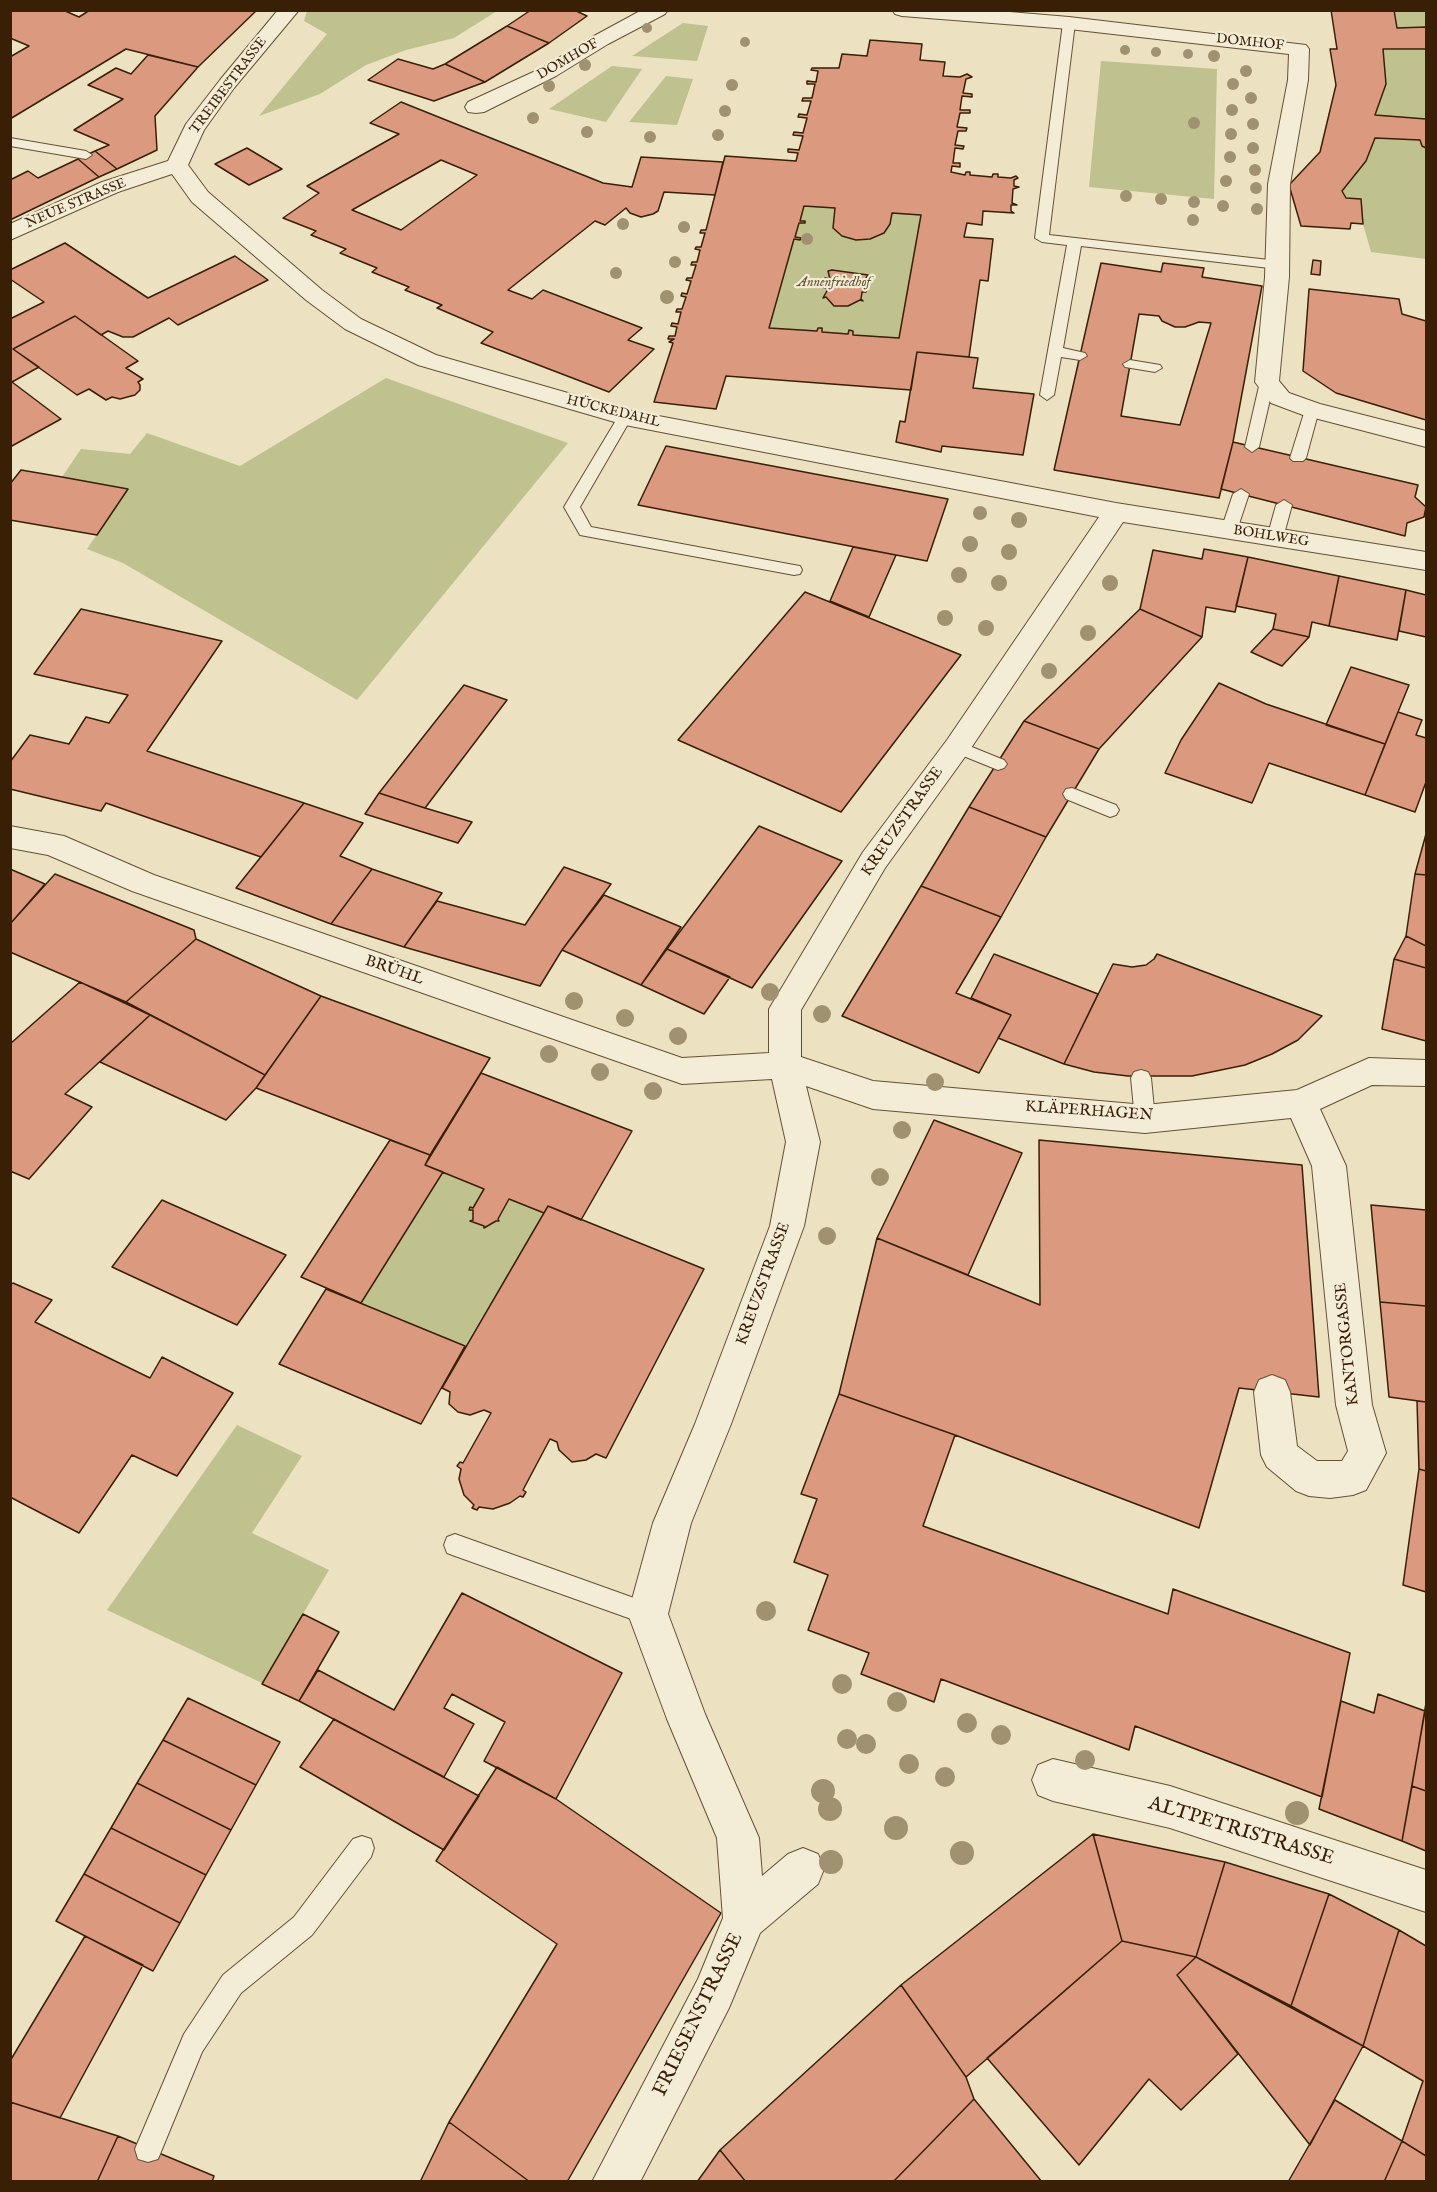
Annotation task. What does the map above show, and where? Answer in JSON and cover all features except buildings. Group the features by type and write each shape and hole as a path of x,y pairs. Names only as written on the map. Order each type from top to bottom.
{"street":[{"name":"TREIBESTRASSE","path":"177,165 201,120 227,84 289,10"},
{"name":"DOMHOF","path":"476,107 549,72 601,40 658,10"},
{"name":"DOMHOF","path":"902,10 1069,23 1299,49 1298,80 1279,184 1278,265 1267,382"},
{"name":"NEUE STRASSE","path":"10,233 109,180 177,165"},
{"name":"HÜCKEDAHL","path":"177,165 200,198 314,295 353,324 427,360 625,417 1116,512"},
{"path":"1267,382 1280,398 1312,410 1426,439"},
{"name":"BOHLWEG","path":"1116,512 1426,561"},
{"name":"KREUZSTRASSE","path":"648,1614 672,1523 713,1424 787,1226 802,1142 785,1065 785,1009 874,860 957,747 1116,512"},
{"name":"BRÜHL","path":"10,837 53,844 143,883 682,1071 785,1065"},
{"name":"KLÄPERHAGEN","path":"785,1065 873,1095 1146,1119 1301,1103 1370,1071 1426,1073"},
{"name":"KANTORGASSE","path":"1272,1392 1280,1455 1309,1478 1330,1480 1353,1477 1367,1453 1354,1405 1329,1166 1301,1103"},
{"name":"FRIESENSTRASSE","path":"615,2181 714,1993 744,1918 738,1839 687,1719 648,1614"},
{"name":"ALTPETRISTRASSE","path":"1053,1780 1170,1807 1426,1891"},
{"path":"744,1918 803,1869"}],"lane":[{"path":"1069,23 1042,238 1278,265"},
{"path":"10,142 86,155"},
{"path":"1047,395 1075,240"},
{"path":"1055,351 1080,356"},
{"path":"1130,364 1155,368"},
{"name":"DOMHOF","path":"1252,447 1267,382"},
{"path":"1298,458 1312,410"},
{"path":"625,417 573,507 585,531 794,570"},
{"path":"1229,530 1241,494"},
{"path":"1275,538 1284,505"},
{"path":"957,747 998,764"},
{"path":"1072,794 1110,810"},
{"path":"1141,1078 1146,1119"},
{"path":"455,1545 648,1614"},
{"path":"148,2149 193,2043 232,1984 303,1926 362,1848"}],"green space":[{"path":"307,10 497,11 454,38 406,50 366,65 320,94 259,116 327,34 304,21"},
{"path":"1394,11 1426,11 1426,27 1397,28"},
{"path":"683,23 708,26 697,61 632,56"},
{"path":"1383,49 1426,49 1426,119 1375,115 1386,84"},
{"path":"1101,61 1217,69 1214,199 1089,187"},
{"path":"612,66 642,69 606,122 549,109"},
{"path":"666,76 693,79 677,125 629,122"},
{"path":"1375,138 1420,140 1422,146 1426,148 1426,259 1371,252 1363,224 1361,199 1346,198 1342,191 1366,161"},
{"name":"Annenfriedhof","path":"804,206 835,208 833,228 842,236 870,239 884,233 890,224 892,213 921,215 899,338 853,335 853,331 849,330 848,334 822,332 822,328 818,328 817,331 769,328 794,239 800,240 795,237 799,223 805,223 800,221"},
{"path":"386,378 568,443 357,700 123,563 87,549 128,489 62,477 81,449 130,454 147,433 240,466"},
{"path":"443,1172 484,1189 473,1208 469,1209 473,1210 471,1222 484,1226 484,1228 499,1221 509,1199 544,1213 465,1346 361,1303"},
{"path":"237,1425 302,1456 252,1533 329,1570 262,1683 107,1610"}]}
